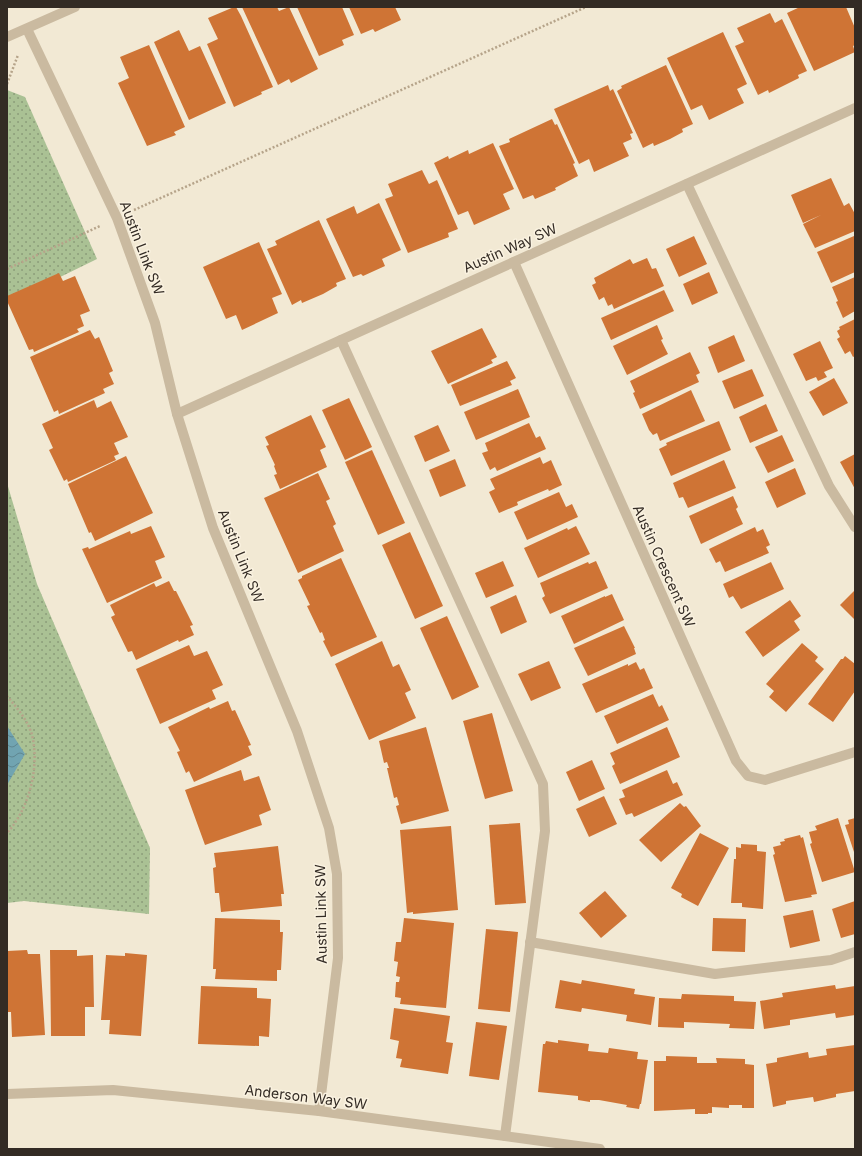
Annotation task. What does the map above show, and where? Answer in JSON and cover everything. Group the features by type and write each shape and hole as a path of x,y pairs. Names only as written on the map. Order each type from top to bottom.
{"street":[{"path":"7,38 75,7"},
{"name":"Austin Link SW","path":"27,29 117,218 155,323 177,414 213,528 297,731 329,828 337,874 338,958 319,1112"},
{"name":"Austin Way SW","path":"177,414 855,108"},
{"path":"687,184 829,486 855,527"},
{"name":"Austin Crescent SW","path":"514,262 736,761 748,776 765,780 855,752"},
{"path":"341,340 543,784 545,831 505,1136"},
{"path":"530,942 715,974 831,960 855,952"},
{"name":"Anderson Way SW","path":"7,1094 113,1090 319,1112 600,1149"}],"path":[{"path":"7,269 586,7"},
{"path":"7,696 22,716 31,733 34,751 33,775 25,805 7,834"}],"green space":[{"path":"7,90 25,97 97,259 7,303"},
{"path":"7,483 37,584 150,848 149,914 24,901 7,903"}],"water":[{"path":"7,726 25,754 7,785"}],"building":[{"path":"236,7 241,16 273,87 261,92 262,94 234,107 207,44 218,39 208,18"},
{"path":"242,7 277,7 279,11 289,7 318,69 291,83 289,79 278,85"},
{"path":"297,7 342,7 354,35 342,40 344,45 319,56"},
{"path":"349,7 395,7 401,20 375,32 373,29 361,34"},
{"path":"800,7 846,7 855,28 855,45 853,46 855,52 814,71 787,13"},
{"path":"770,13 775,23 782,19 807,71 798,75 799,78 769,93 768,90 758,95 735,46 744,42 737,28"},
{"path":"179,30 189,51 200,46 226,103 189,120 154,42"},
{"path":"723,32 747,84 737,89 744,103 709,120 702,105 691,110 667,58"},
{"path":"149,45 185,127 174,132 176,135 147,146 118,83 129,78 120,57"},
{"path":"666,65 693,124 682,129 683,132 670,139 654,146 653,143 643,148 617,91 622,88 621,86"},
{"path":"608,85 610,91 613,89 633,133 630,134 632,139 623,143 629,156 594,172 589,159 579,164 554,109"},
{"path":"552,119 555,125 557,124 575,163 573,164 578,176 555,188 556,190 535,199 533,195 523,199 499,146 510,142 509,139"},
{"path":"493,143 514,189 503,194 510,209 474,225 468,211 458,215 434,163 448,156 449,159 468,150 469,154"},
{"path":"422,170 429,184 437,180 458,229 448,233 449,237 408,253 385,199 393,196 388,184"},
{"path":"831,178 844,206 849,203 855,214 855,231 815,248 803,224 821,215 803,223 791,195"},
{"path":"379,203 401,250 382,259 385,266 363,276 361,274 353,277 326,219 354,206 357,214"},
{"path":"319,220 346,279 336,283 337,286 323,294 302,303 301,300 292,305 267,249 277,245 275,241"},
{"path":"694,236 707,264 679,277 666,249"},
{"path":"854,236 855,272 831,283 817,252"},
{"path":"259,242 282,294 272,298 278,313 242,330 236,315 226,319 203,267"},
{"path":"647,258 652,269 656,268 664,286 614,309 612,304 608,306 604,297 599,300 592,285 596,283 594,278 630,259 633,264"},
{"path":"709,272 718,293 692,305 683,284"},
{"path":"59,273 63,281 75,276 90,311 80,315 84,326 77,329 79,332 34,352 33,349 29,350 7,301 7,296"},
{"path":"855,277 855,311 843,318 836,302 838,301 832,287"},
{"path":"664,290 674,311 611,340 601,318"},
{"path":"855,319 855,356 853,357 850,351 845,354 837,339 840,337 837,331 840,329 839,327"},
{"path":"657,325 663,339 661,340 668,354 627,375 613,346"},
{"path":"482,328 497,357 491,360 493,363 448,384 431,351"},
{"path":"90,330 95,339 99,337 113,371 109,373 114,384 103,389 105,393 59,414 58,410 54,412 30,357"},
{"path":"734,335 745,361 718,373 708,347"},
{"path":"820,341 833,368 824,372 827,377 818,381 816,377 806,381 793,354"},
{"path":"690,352 700,373 696,375 699,382 640,409 633,393 635,392 630,381"},
{"path":"507,361 516,378 510,381 512,385 460,406 451,385"},
{"path":"752,369 764,396 734,409 722,381"},
{"path":"834,378 848,403 823,416 809,392"},
{"path":"518,389 530,417 476,440 464,412"},
{"path":"691,390 705,421 660,441 657,433 653,435 649,430 642,414"},
{"path":"349,398 372,447 345,460 322,410"},
{"path":"94,400 97,408 111,401 128,437 114,443 119,454 114,456 116,460 68,482 67,479 64,481 49,450 53,448 42,424"},
{"path":"766,404 778,431 750,443 739,417"},
{"path":"311,415 326,447 320,450 327,467 280,489 274,475 277,474 275,465 266,446 269,445 265,437"},
{"path":"719,421 731,450 671,476 659,449 667,445 666,443"},
{"path":"529,423 536,438 540,436 546,449 497,471 495,467 490,470 482,453 488,451 485,443"},
{"path":"438,425 450,451 425,462 414,436"},
{"path":"782,435 794,461 768,473 755,447"},
{"path":"372,450 405,523 378,535 345,462"},
{"path":"855,454 855,489 840,462"},
{"path":"126,456 153,513 95,541 91,532 89,533 68,484"},
{"path":"540,457 543,464 551,460 562,485 549,491 548,489 517,502 518,505 499,513 489,492 495,489 490,479"},
{"path":"455,459 466,486 440,497 429,470"},
{"path":"724,460 736,488 688,508 683,497 679,498 673,483"},
{"path":"795,468 806,494 777,508 765,482"},
{"path":"318,473 330,499 326,501 336,524 333,526 344,551 298,573 264,498"},
{"path":"559,492 566,507 572,504 578,517 527,540 514,512"},
{"path":"733,496 738,507 736,509 743,524 701,544 689,516"},
{"path":"151,526 165,557 155,561 162,578 107,603 82,549 88,547 89,549 130,531 131,534"},
{"path":"576,526 590,554 538,578 524,548 567,528 568,530"},
{"path":"755,527 757,532 763,529 770,545 766,547 769,553 725,572 720,561 716,563 709,549"},
{"path":"410,532 443,606 415,619 382,545"},
{"path":"341,558 377,637 331,657 323,641 325,640 322,632 320,633 307,606 310,605 298,580 302,578 302,576"},
{"path":"503,561 514,586 486,598 475,573"},
{"path":"596,561 608,588 550,614 542,598 545,596 540,583 588,562 589,564"},
{"path":"771,562 784,589 741,609 733,596 729,598 723,584"},
{"path":"169,581 174,591 176,591 193,625 190,626 194,635 179,642 178,640 136,660 132,651 128,652 111,617 115,615 110,605 154,583 156,587"},
{"path":"855,590 855,620 840,605"},
{"path":"612,594 624,620 574,644 561,616"},
{"path":"516,595 527,622 501,634 490,607"},
{"path":"790,600 801,616 794,621 800,630 763,657 745,632"},
{"path":"447,616 479,687 452,700 420,628"},
{"path":"624,626 635,648 636,654 588,676 574,648"},
{"path":"382,641 393,667 399,664 411,690 405,693 416,718 369,740 335,664"},
{"path":"802,643 818,657 815,661 824,669 786,712 769,697 774,691 766,684"},
{"path":"189,645 194,656 207,651 223,685 212,690 216,699 160,724 136,669"},
{"path":"845,656 855,664 855,691 833,722 808,704 841,659"},
{"path":"549,661 561,688 531,701 518,674"},
{"path":"636,662 640,670 644,668 653,688 596,713 582,684"},
{"path":"653,694 659,707 662,705 669,720 617,744 604,716"},
{"path":"228,701 232,711 235,710 251,745 248,746 252,755 194,782 189,771 186,773 177,752 180,751 168,727 209,707 210,709"},
{"path":"492,713 513,791 485,799 463,721"},
{"path":"426,727 449,811 401,824 396,806 399,805 397,797 394,798 387,768 389,768 387,762 384,763 379,741"},
{"path":"667,727 680,757 620,784 612,766 615,764 610,753"},
{"path":"592,760 605,789 579,801 566,772"},
{"path":"241,770 244,781 259,776 271,810 259,815 262,825 205,845 185,790"},
{"path":"667,770 673,784 677,782 683,795 634,817 632,813 626,815 619,799 625,797 622,790"},
{"path":"604,796 617,824 589,837 576,809"},
{"path":"680,803 684,807 686,806 701,826 661,862 639,840"},
{"path":"838,818 855,872 822,882 810,844 812,843 809,832 817,830 815,826"},
{"path":"855,818 855,855 845,825 849,824 848,820"},
{"path":"520,823 526,903 495,905 489,825"},
{"path":"451,826 458,910 413,914 413,912 407,913 400,830"},
{"path":"700,833 729,848 698,906 681,897 682,894 671,888"},
{"path":"800,835 801,838 803,837 817,894 811,895 812,897 785,902 773,855 775,854 773,847 781,845 780,842 785,841 784,839"},
{"path":"741,844 757,845 757,851 766,852 763,909 742,907 742,903 731,903 736,847 741,848"},
{"path":"278,846 284,894 281,894 282,906 221,912 219,893 215,893 213,868 216,867 214,853"},
{"path":"605,891 627,916 601,938 579,913"},
{"path":"855,901 855,934 841,938 832,909"},
{"path":"813,910 820,941 790,948 783,916"},
{"path":"215,918 280,920 280,932 283,932 281,970 277,970 277,981 215,979 216,969 213,969"},
{"path":"404,918 454,923 446,1008 400,1004 401,998 395,997 396,982 399,982 400,977 396,976 398,962 394,961 396,942 401,942"},
{"path":"713,918 746,919 745,952 712,951"},
{"path":"486,929 518,932 510,1012 478,1009"},
{"path":"27,950 28,954 40,954 45,1035 12,1037 11,1012 7,1012 7,951"},
{"path":"50,950 77,950 77,956 93,955 94,1007 85,1007 85,1036 51,1036"},
{"path":"125,953 147,955 141,1036 109,1034 110,1020 101,1020 106,955 125,956"},
{"path":"560,980 581,984 582,980 635,989 634,994 655,997 651,1025 626,1021 627,1015 582,1008 581,1012 555,1008"},
{"path":"835,985 836,989 855,986 855,1015 836,1018 835,1013 790,1020 790,1025 764,1029 760,1001 783,997 782,993"},
{"path":"201,986 257,988 257,998 271,999 269,1037 259,1036 259,1046 198,1044"},
{"path":"682,994 734,996 734,1001 756,1002 754,1029 729,1028 730,1024 684,1022 684,1028 658,1027 659,998 681,999"},
{"path":"394,1008 450,1016 446,1042 453,1043 448,1074 400,1067 402,1059 396,1058 399,1041 390,1039"},
{"path":"476,1022 507,1026 499,1080 469,1076"},
{"path":"558,1040 589,1044 588,1051 608,1053 609,1048 638,1052 637,1059 648,1060 639,1109 626,1107 627,1105 599,1100 590,1100 590,1102 578,1100 578,1096 538,1092 543,1044 545,1044 546,1041 558,1043"},
{"path":"855,1045 855,1091 836,1094 836,1097 814,1102 813,1097 786,1101 786,1104 773,1107 766,1064 777,1062 777,1058 808,1052 809,1058 827,1055 826,1049"},
{"path":"666,1056 697,1057 697,1063 717,1063 716,1058 745,1059 745,1064 754,1065 754,1108 742,1108 742,1105 729,1105 729,1108 712,1107 712,1113 708,1114 695,1114 695,1109 654,1111 654,1061 666,1061"}]}
